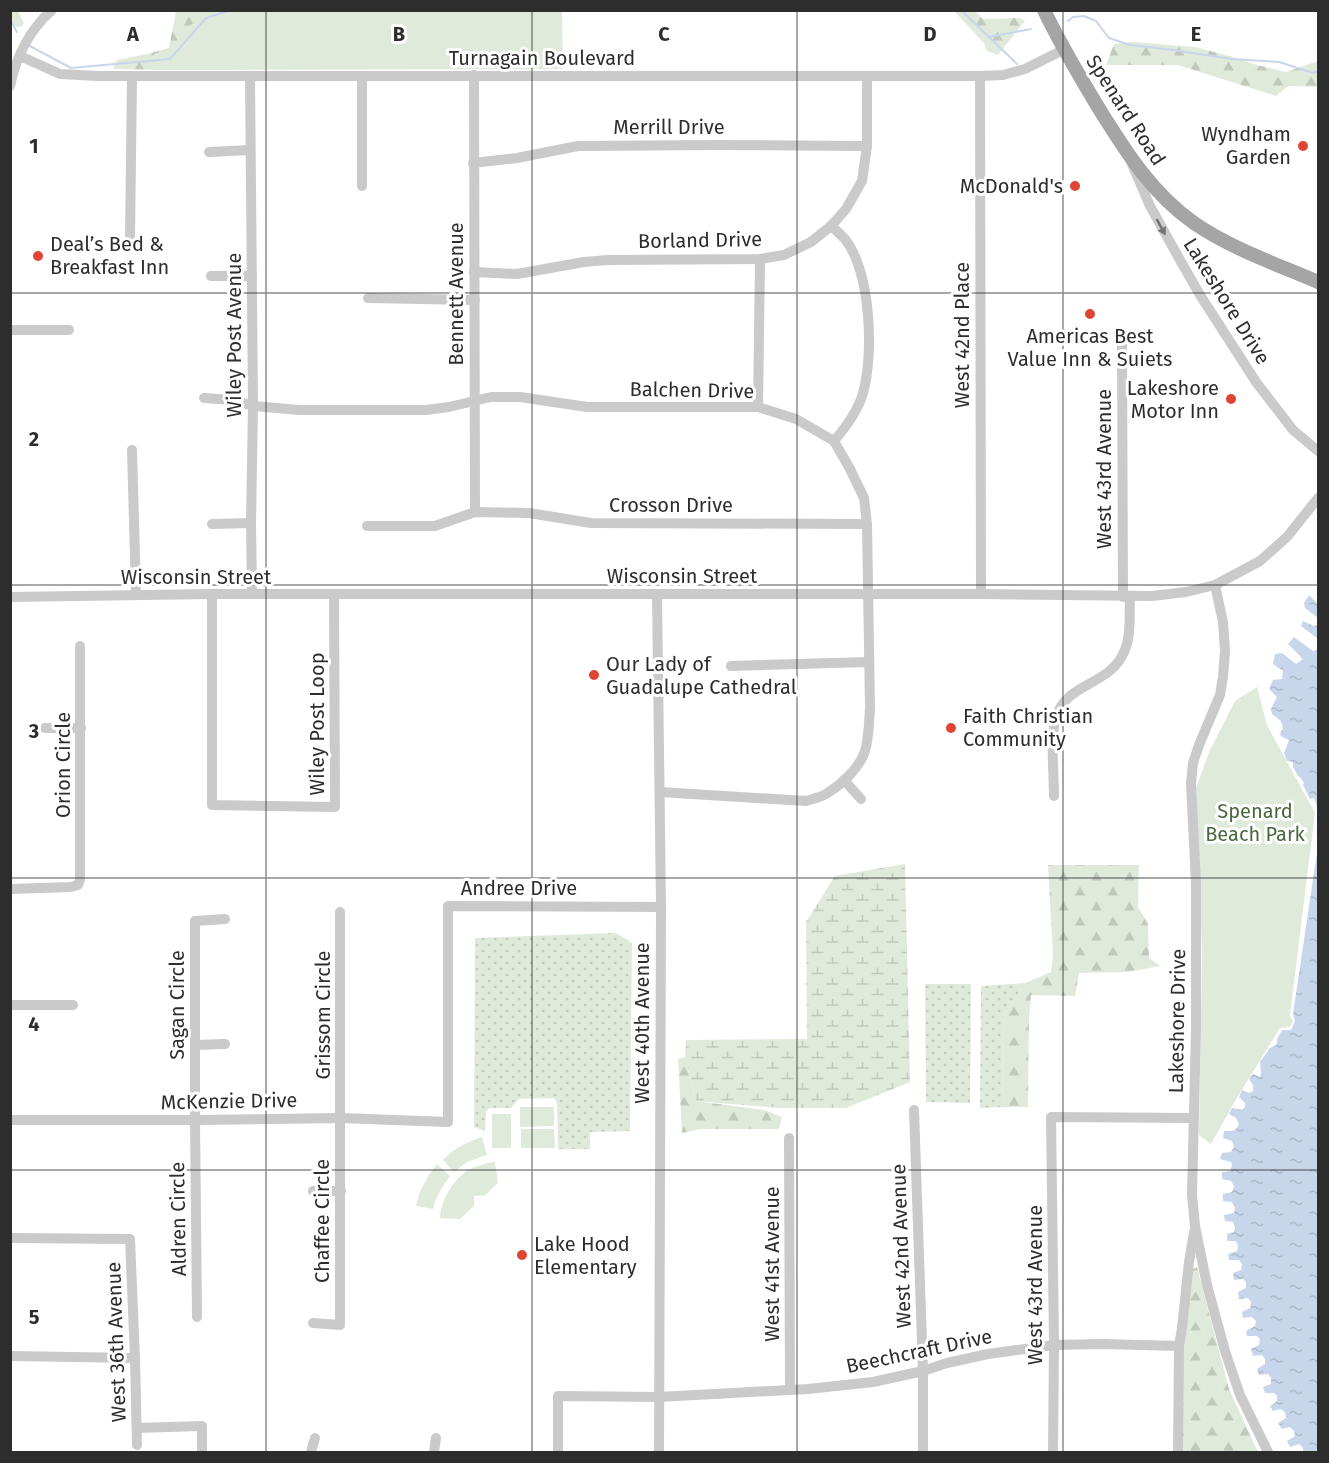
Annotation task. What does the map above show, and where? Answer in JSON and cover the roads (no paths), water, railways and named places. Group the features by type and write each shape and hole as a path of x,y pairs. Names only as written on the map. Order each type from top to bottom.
{"main road":[{"name":"Spenard Road","path":"1044,10 1063,50 1128,155 1169,203 1193,222 1219,238 1318,282"}],"street":[{"path":"10,86 26,42 39,22 52,10"},
{"name":"Turnagain Boulevard","path":"20,56 60,74 98,76 867,77 1004,75 1025,69 1063,50"},
{"name":"Bennett Avenue","path":"474,75 475,512"},
{"path":"130,239 132,76"},
{"name":"West 42nd Place","path":"980,76 981,594"},
{"name":"Wiley Post Avenue","path":"250,77 252,594"},
{"path":"362,77 362,186"},
{"name":"Borland Drive","path":"474,272 517,274 608,260 759,259 784,255 811,242 831,226 846,209 862,181 867,146 867,77"},
{"name":"Merrill Drive","path":"473,164 578,146 867,146"},
{"path":"209,152 250,150"},
{"name":"Lakeshore Drive","path":"1128,155 1150,206 1180,260 1250,373 1293,430 1318,451"},
{"path":"1150,206 1148,199 1150,196 1162,195"},
{"path":"831,226 845,240 857,263 865,290 869,326 868,363 863,395 849,422 834,441"},
{"path":"758,407 759,259"},
{"path":"212,276 252,276"},
{"path":"368,298 475,300"},
{"path":"10,330 69,330"},
{"name":"West 43rd Avenue","path":"1054,796 1056,716 1077,690 1101,678 1114,668 1123,655 1128,640 1122,341"},
{"name":"Balchen Drive","path":"204,398 232,399 253,406 299,410 426,410 491,397 520,397 587,407 758,407 796,418 834,441 864,498 867,524 870,708 865,751 854,771 835,788 822,796 806,801 660,792"},
{"path":"132,450 136,594"},
{"name":"Wisconsin Street","path":"10,597 136,594 1152,596 1186,592 1215,585 1260,561 1287,537 1318,498"},
{"path":"367,525 435,526 475,512"},
{"name":"Crosson Drive","path":"475,512 529,513 591,523 867,524"},
{"path":"212,524 251,523"},
{"name":"Lakeshore Drive","path":"1215,585 1223,622 1226,651 1223,677 1220,695 1192,763 1191,784 1196,883 1192,1195 1195,1226 1207,1285 1225,1351 1240,1395 1268,1452"},
{"name":"Wiley Post Loop","path":"212,594 212,805 335,807 334,595"},
{"name":"West 40th Avenue","path":"657,594 660,792 659,1452"},
{"name":"Orion Circle","path":"10,889 60,888 78,885 81,875 80,646"},
{"path":"731,666 869,662"},
{"path":"45,728 81,728"},
{"path":"844,780 861,799"},
{"name":"Andree Drive","path":"448,1122 448,906 660,907"},
{"name":"Grissom Circle","path":"340,912 341,1118"},
{"name":"Sagan Circle","path":"195,1120 195,921 225,919"},
{"path":"10,1005 73,1005"},
{"path":"195,1045 225,1044"},
{"name":"West 42nd Avenue","path":"914,1110 922,1371 922,1452"},
{"name":"West 43rd Avenue","path":"1053,1452 1051,1117 1193,1118"},
{"name":"McKenzie Drive","path":"10,1120 341,1118 448,1122"},
{"name":"Chaffee Circle","path":"313,1323 340,1325 341,1118"},
{"name":"Aldren Circle","path":"195,1120 197,1317"},
{"name":"West 41st Avenue","path":"789,1138 790,1389"},
{"path":"313,1191 340,1191"},
{"path":"1178,1452 1179,1346 1195,1226"},
{"name":"West 36th Avenue","path":"10,1238 130,1239 137,1445"},
{"name":"Beechcraft Drive","path":"558,1452 558,1396 659,1397 808,1389 873,1382 922,1371 947,1362 1054,1345 1179,1346"},
{"path":"10,1356 135,1358"},
{"path":"137,1428 202,1426 202,1452"},
{"path":"434,1452 436,1437"},
{"path":"311,1452 315,1438"}],"water":[{"path":"1309,595 1318,604 1318,618 1305,608 1304,603"},
{"path":"1303,621 1314,626 1318,625 1318,639 1301,626"},
{"path":"1294,637 1313,651 1318,649 1318,809 1314,798 1310,799 1304,783 1293,767 1293,762 1287,761 1284,753 1289,740 1280,734 1283,728 1281,721 1272,714 1271,709 1277,697 1269,689 1273,680 1282,679 1283,671 1273,664 1275,654 1282,653 1296,664 1303,659 1288,644"},
{"path":"1318,848 1318,1452 1303,1452 1299,1444 1290,1447 1287,1441 1295,1436 1294,1431 1290,1427 1282,1429 1278,1423 1286,1418 1285,1412 1281,1409 1273,1411 1270,1406 1277,1401 1277,1396 1274,1393 1265,1393 1263,1387 1271,1384 1271,1378 1268,1374 1259,1375 1257,1369 1265,1364 1265,1359 1262,1355 1253,1356 1251,1349 1259,1345 1260,1339 1257,1336 1247,1336 1246,1331 1255,1326 1256,1321 1252,1317 1243,1318 1242,1312 1250,1308 1251,1302 1248,1298 1239,1299 1238,1292 1246,1288 1246,1282 1243,1279 1234,1280 1233,1273 1241,1270 1242,1264 1239,1260 1229,1260 1228,1254 1237,1251 1238,1246 1236,1241 1227,1241 1227,1234 1234,1232 1235,1227 1233,1222 1225,1221 1224,1215 1234,1213 1235,1208 1232,1202 1223,1201 1223,1194 1232,1192 1234,1186 1231,1181 1222,1179 1222,1172 1230,1171 1231,1162 1220,1159 1222,1153 1231,1152 1234,1147 1232,1141 1223,1138 1224,1131 1235,1130 1239,1124 1236,1118 1229,1114 1232,1108 1242,1110 1245,1107 1245,1103 1239,1097 1242,1090 1249,1093 1253,1091 1253,1085 1249,1079 1253,1074 1260,1077 1260,1062 1270,1048 1277,1044 1282,1030 1291,1030 1295,1021 1293,1014"}],"waterway":[{"path":"28,45 71,68 170,59 206,18 231,10"},
{"path":"961,10 1017,64"},
{"path":"1068,21 1073,17 1084,16 1096,21 1109,38 1130,45 1232,59 1279,62 1313,73 1318,71"},
{"path":"10,20 17,32"},
{"path":"989,37 1031,29"}],"place":[{"name":"Wyndham Garden","path":"1303,146"},
{"name":"McDonald's","path":"1075,186"},
{"name":"Deal’s Bed & Breakfast Inn","path":"38,256"},
{"name":"Americas Best Value Inn & Suiets","path":"1090,314"},
{"name":"Lakeshore Motor Inn","path":"1231,399"},
{"name":"Our Lady of Guadalupe Cathedral","path":"594,675"},
{"name":"Faith Christian Community","path":"951,728"},
{"name":"Lake Hood Elementary","path":"522,1255"}],"park label":[{"name":"Spenard Beach Park","path":"1255,822"}]}
